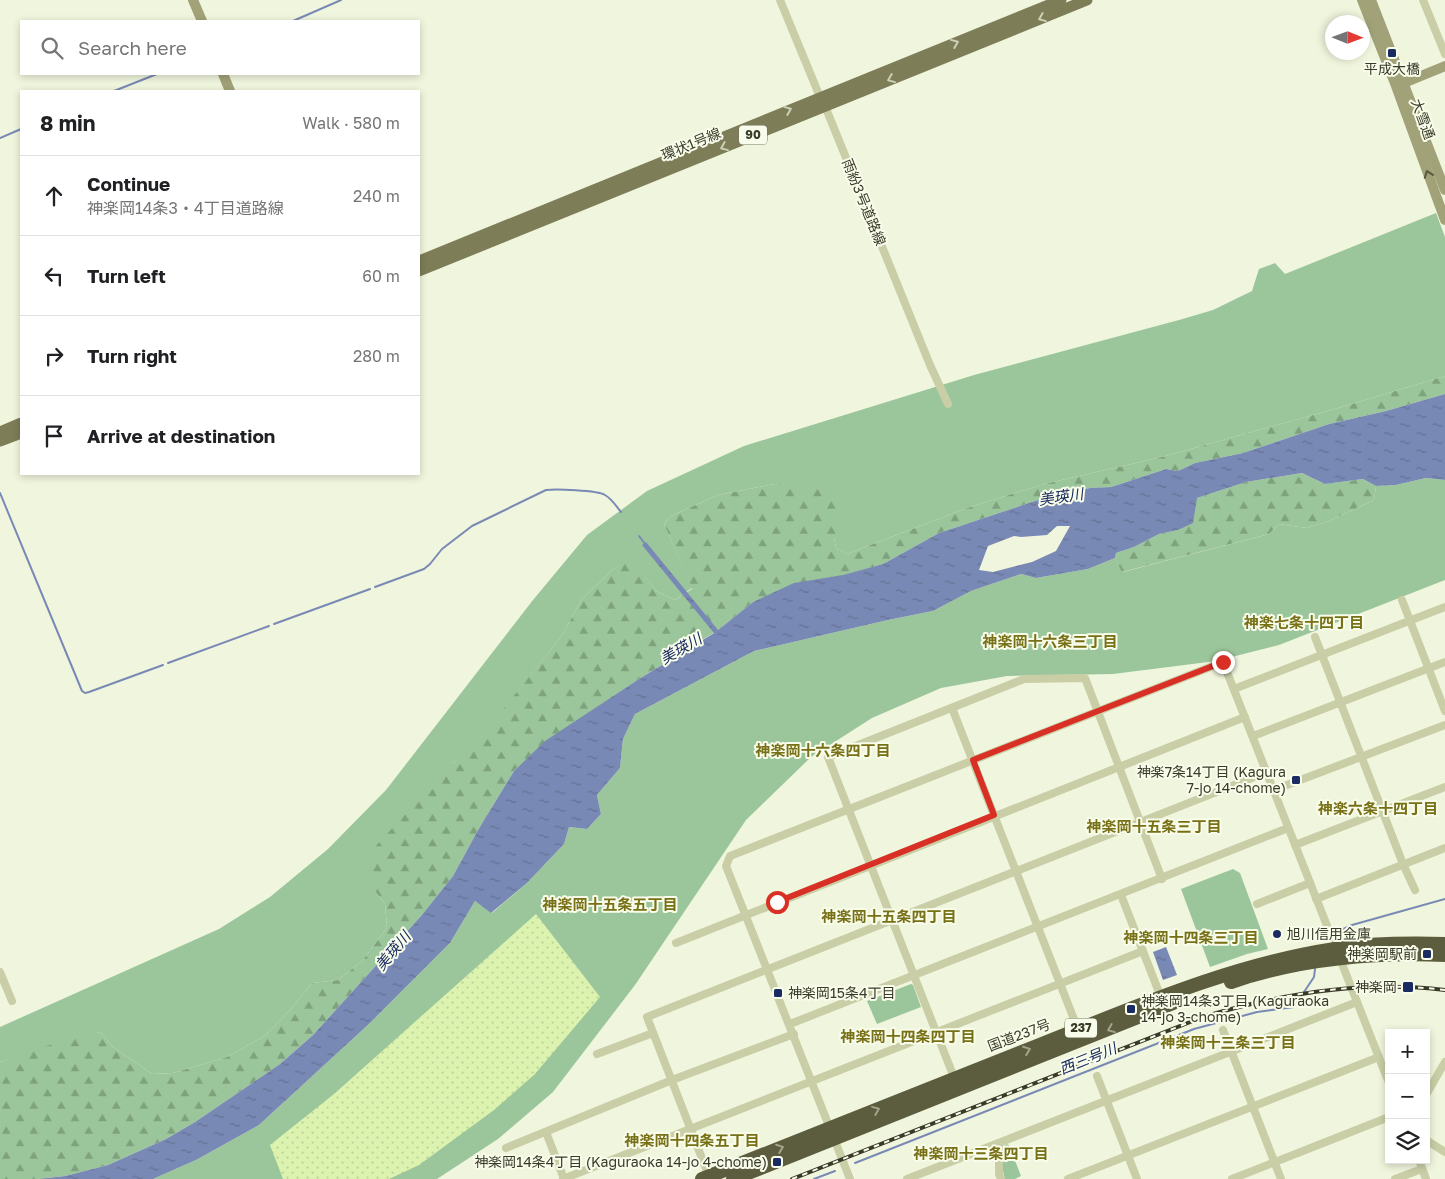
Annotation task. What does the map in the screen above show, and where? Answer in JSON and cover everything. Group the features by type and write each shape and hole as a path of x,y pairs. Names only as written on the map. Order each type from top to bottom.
{"highway":[{"name":"国道237号","path":"733,1179 833,1134 956,1083 1255,965 1339,954 1380,944 1445,944"},
{"name":"国道237号","path":"1339,954 1376,956 1445,955"},
{"name":"国道237号","path":"707,1178 833,1134"}],"main road":[{"name":"環状1号線","path":"420,271 1061,0"},
{"name":"環状1号線","path":"420,261 1087,0"},
{"path":"0,432 20,423"},
{"path":"0,441 20,433"}],"street":[{"path":"193,0 202,20"},
{"name":"雨紛3号道路線","path":"780,0 930,365 948,404"},
{"name":"大雪通","path":"1362,0 1445,190"},
{"name":"大雪通","path":"1371,0 1445,220"},
{"path":"1423,0 1445,54"},
{"path":"1400,85 1445,66"},
{"path":"223,75 230,90"},
{"path":"1402,600 1445,711"},
{"path":"1234,689 1445,607"},
{"path":"1315,637 1403,864 1415,890"},
{"path":"850,1179 747,914 726,866 730,856 1223,662 1386,1074"},
{"path":"1253,736 1445,662"},
{"path":"956,1083 828,757 1024,679 1085,678 1162,878"},
{"path":"952,708 1080,1035"},
{"path":"676,943 1245,716"},
{"path":"1274,790 1445,725"},
{"path":"707,1178 690,1128 647,1017 1266,772"},
{"path":"1295,845 1445,787"},
{"path":"790,1024 1288,828"},
{"path":"1316,899 1445,848"},
{"path":"1257,904 1310,883"},
{"path":"1121,895 1162,1002"},
{"path":"546,1132 564,1179 935,1031 1143,951"},
{"path":"0,972 12,1001"},
{"path":"907,1179 1357,1002"},
{"path":"1224,1030 1281,1179"},
{"path":"597,1054 653,1033"},
{"path":"506,1148 672,1080 794,1034"},
{"path":"1068,1179 1379,1057"},
{"path":"1430,1088 1445,1062"},
{"path":"1097,1076 1137,1179"},
{"path":"1232,1179 1385,1119"},
{"path":"998,1143 999,1174 1001,1179"},
{"path":"1430,1143 1445,1152"},
{"path":"1420,1164 1426,1179"},
{"path":"1396,1179 1422,1169"}],"green space":[{"path":"1436,213 1445,237 1445,376 1162,457 1044,484 967,508 847,554 836,548 834,538 780,483 718,495 671,516 664,524 692,588 675,600 656,591 632,560 612,570 581,600 563,634 469,753 453,763 375,891 385,904 387,928 362,961 338,980 312,983 266,1035 227,1057 173,1073 152,1074 113,1047 100,1032 0,1062 0,1027 219,929 270,897 328,849 386,790 533,600 587,535 647,491 744,446 974,375 1213,310 1252,291 1259,269 1275,263 1285,274"},
{"path":"1445,376 1445,394 1386,411 1329,424 1243,453 1195,463 1178,471 1166,469 1111,487 1090,488 1041,499 939,533 883,564 753,602 718,630 639,679 545,742 514,771 453,876 421,916 313,1035 280,1064 195,1122 166,1139 108,1165 65,1176 38,1179 0,1179 0,1062 61,1041 100,1032 113,1047 152,1074 173,1073 227,1057 266,1035 312,983 338,980 362,961 387,928 385,904 375,891 366,865 372,850 453,763 469,752 563,634 581,600 612,570 632,559 656,591 675,600 692,589 664,524 671,516 718,495 780,483 814,488 832,495 842,529 834,538 836,548 847,554 967,508 1044,484 1162,457"},
{"path":"1302,473 1325,484 1363,479 1376,486 1374,500 1329,521 1307,528 1279,524 1269,534 1122,572 1115,558 1116,553 1134,547 1159,534 1178,530 1197,498 1246,482"},
{"path":"1426,478 1445,480 1445,580 1279,645 1216,661 1113,674 1007,676 941,688 872,718 811,757 746,820 635,985 553,1092 498,1139 437,1179 153,1179 196,1160 259,1125 370,1023 450,943 475,901 492,913 527,883 564,844 569,827 587,829 601,814 597,795 620,768 623,739 635,714 754,651 933,611 971,591 1021,574 1036,578 1088,569 1115,558 1123,572 1269,534 1279,524 1307,528 1329,521 1374,500 1376,486 1396,485"},
{"path":"1233,869 1240,873 1268,949 1210,967 1181,889"},
{"path":"911,984 921,1007 877,1024 867,1001"},
{"path":"1006,1144 1009,1145 1021,1176 1015,1179 1005,1179 1002,1157"}],"sand":[{"path":"536,914 600,997 535,1074 494,1110 419,1165 389,1179 283,1179 270,1145 334,1094"}],"water":[{"name":"美瑛川","path":"1445,394 1445,480 1426,478 1396,485 1376,486 1363,479 1325,484 1302,473 1246,482 1197,498 1193,523 1178,530 1159,534 1134,547 1116,553 1115,558 1088,569 1036,578 1021,574 971,591 933,611 754,651 635,714 623,739 620,768 597,795 601,814 587,829 569,827 564,844 527,883 491,913 475,901 450,943 370,1023 259,1125 196,1160 153,1179 38,1179 65,1176 108,1165 166,1139 195,1122 280,1064 313,1035 421,916 453,876 514,771 545,741 639,679 714,633 642,545 646,542 718,630 753,602 794,583 843,575 883,564 939,533 1041,499 1090,488 1111,487 1166,469 1178,471 1195,463 1243,453 1329,424 1386,411","holes":["1057,526 1070,526 1056,551 1032,562 993,572 979,570 988,546 1014,536 1047,535"]},
{"path":"1166,947 1177,975 1163,980 1153,952"}],"waterway":[{"path":"295,20 341,0"},
{"path":"117,90 154,75"},
{"path":"0,138 20,129"},
{"path":"375,587 424,569 442,549 472,526 546,490 576,490 601,493 610,498 621,512"},
{"path":"0,493 82,691 85,693 89,692 163,665"},
{"path":"639,536 645,544"},
{"path":"274,624 370,589"},
{"path":"168,663 269,626"},
{"name":"西三号川","path":"1339,931 1352,925 1445,899"},
{"name":"西三号川","path":"855,1163 1194,1029 1257,1012 1294,1007 1314,977 1315,969"},
{"name":"西三号川","path":"814,1179 835,1171"}],"railway":[{"path":"792,1179 1203,1017 1263,1001 1323,991 1384,987 1445,990"}],"place":[{"name":"平成大橋","path":"1392,53"},
{"name":"神楽7条14丁目 (Kagura 7-jo 14-chome)","path":"1296,780"},
{"name":"旭川信用金庫","path":"1277,934"},
{"name":"神楽岡駅前","path":"1427,954"},
{"name":"神楽岡","path":"1408,987"},
{"name":"神楽岡15条4丁目","path":"778,993"},
{"name":"神楽岡14条3丁目 (Kaguraoka 14-jo 3-chome)","path":"1131,1009"},
{"name":"神楽岡14条4丁目 (Kaguraoka 14-jo 4-chome)","path":"777,1162"}],"district":[{"name":"神楽七条十四丁目","path":"1304,623"},
{"name":"神楽岡十六条三丁目","path":"1050,642"},
{"name":"神楽岡十六条四丁目","path":"823,751"},
{"name":"神楽六条十四丁目","path":"1378,809"},
{"name":"神楽岡十五条三丁目","path":"1154,827"},
{"name":"神楽岡十五条五丁目","path":"610,905"},
{"name":"神楽岡十五条四丁目","path":"889,917"},
{"name":"神楽岡十四条三丁目","path":"1191,938"},
{"name":"神楽岡十四条四丁目","path":"908,1037"},
{"name":"神楽岡十三条三丁目","path":"1228,1043"},
{"name":"神楽岡十四条五丁目","path":"692,1141"},
{"name":"神楽岡十三条四丁目","path":"981,1154"}],"route":[{"path":"777,902 994,815 973,760 1223,662"}]}
